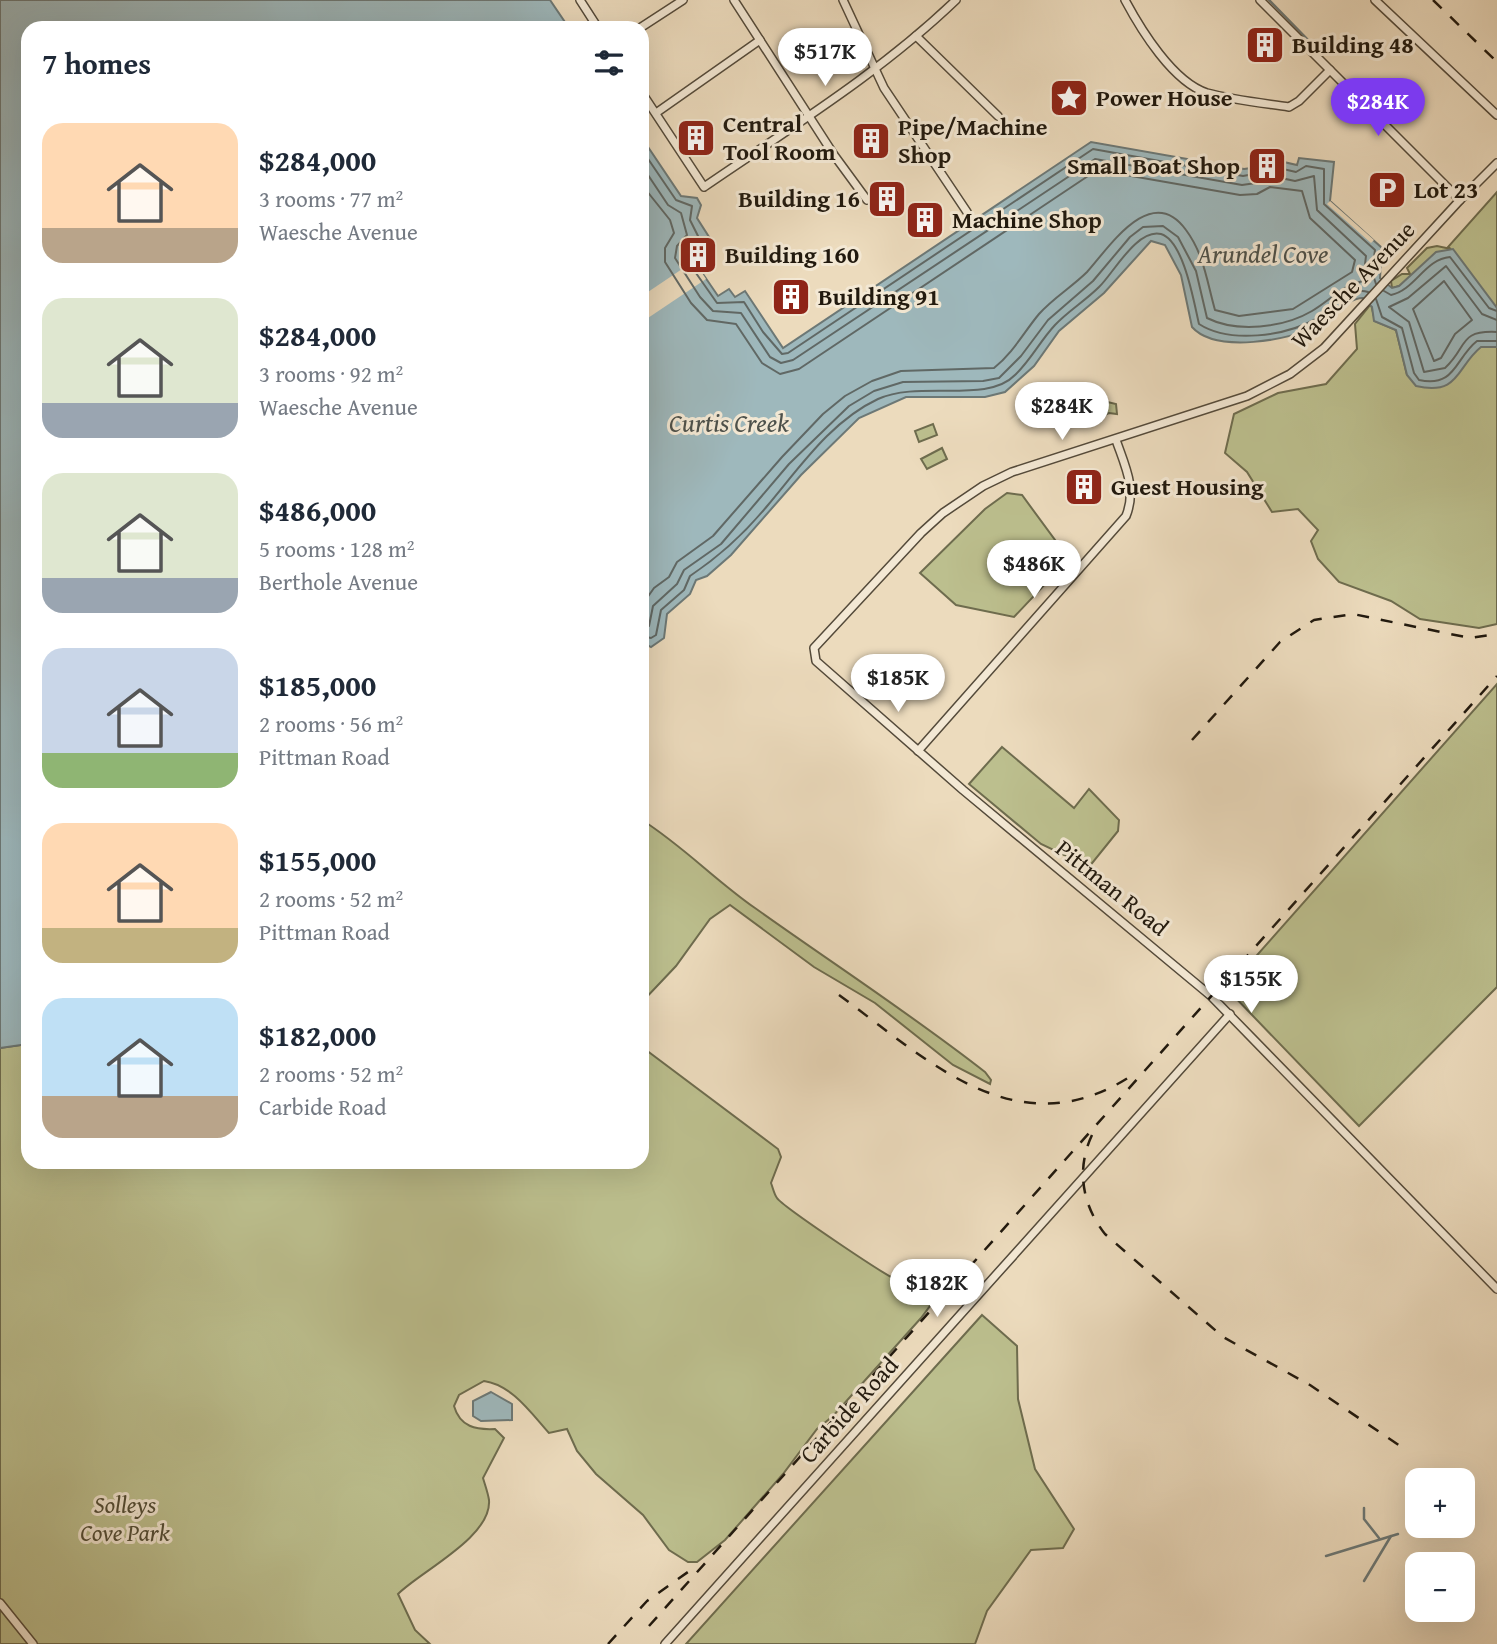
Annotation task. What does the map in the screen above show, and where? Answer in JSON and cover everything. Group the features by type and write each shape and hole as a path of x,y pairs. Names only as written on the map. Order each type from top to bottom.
{"street":[{"path":"580,0 594,21"},
{"path":"649,22 683,0"},
{"path":"734,0 808,116 867,200"},
{"path":"843,0 884,88 967,212"},
{"path":"649,103 704,187 875,69 956,0"},
{"path":"1125,0 1153,46 1182,76 1207,93 1289,107 1299,102 1330,70"},
{"path":"1260,0 1460,200"},
{"path":"1375,0 1497,115"},
{"path":"916,36 998,116"},
{"path":"656,113 760,40"},
{"name":"Waesche Avenue","path":"814,648 921,533 962,499 1012,472 1116,440 1269,386 1324,348 1497,163"},
{"path":"918,751 1126,516 1132,498 1131,486 1116,440"},
{"name":"Pittman Road","path":"814,648 816,661 918,751 1230,1014 1497,1289"},
{"name":"Carbide Road","path":"665,1644 1230,1014"},
{"path":"0,1603 33,1644"}],"green space":[{"path":"1497,192 1497,624 1479,628 1420,619 1391,601 1339,582 1318,559 1311,541 1318,530 1298,509 1272,512 1247,472 1225,453 1234,414 1278,393 1326,384 1357,349 1355,324 1371,304 1375,321 1396,330 1407,375 1399,286 1392,288 1391,281 1402,274 1410,274 1407,268 1427,248 1437,246 1451,249 1448,247"},
{"path":"1084,389 1091,398 1116,404 1117,414 1109,413 1086,423 1083,420 1086,413 1079,393"},
{"path":"933,424 937,435 919,442 915,431"},
{"path":"942,448 947,459 927,469 921,459"},
{"path":"1007,493 1022,495 1069,559 1014,617 956,605 920,573 985,509"},
{"path":"1497,684 1497,987 1359,1126 1227,989"},
{"path":"1002,747 1074,808 1089,789 1119,820 1118,831 1089,867 1041,844 969,784"},
{"path":"649,825 741,898 985,1072 991,1080 990,1084 953,1065 875,1003 814,967 730,905 710,919 676,966 649,995"},
{"name":"Solleys Cove Park","path":"21,1045 21,1169 649,1169 649,1052 778,1149 781,1157 771,1183 776,1196 783,1204 891,1277 904,1282 942,1280 944,1287 921,1318 833,1416 817,1429 783,1474 725,1540 697,1562 688,1562 669,1550 643,1515 596,1474 577,1451 567,1429 549,1433 512,1394 484,1381 459,1395 454,1406 465,1423 475,1428 495,1429 504,1438 483,1478 489,1500 487,1514 468,1540 398,1594 415,1630 430,1644 0,1644 0,1048"},
{"path":"982,1315 1017,1346 1018,1399 1035,1469 1074,1529 1063,1548 1031,1550 987,1611 975,1644 686,1644"}],"water":[{"path":"0,0 550,0 564,21 21,21 21,1045 0,1048"},
{"name":"Arundel Cove","path":"1091,142 1244,169 1251,168 1253,155 1297,165 1299,158 1334,162 1330,201 1382,248 1380,278 1392,288 1399,286 1436,252 1453,249 1497,308 1497,347 1481,347 1456,378 1441,387 1416,386 1407,375 1396,330 1374,321 1372,307 1363,298 1345,305 1318,326 1290,336 1235,342 1203,335 1192,327 1181,275 1165,245 1151,241 1104,293 1059,331 1034,366 1005,392 985,397 906,397 859,418 801,475 731,555 707,576 696,580 690,594 667,614 664,638 651,647 649,148 681,196 697,198 701,205 697,218 711,240 690,255 718,296 729,289 735,297 745,291 783,348"},
{"path":"491,1392 512,1404 512,1420 481,1421 473,1416 473,1401"}],"pier":[{"path":"1330,201 1374,240 1371,243 1327,204"},
{"path":"694,261 706,279 649,317 649,291"}],"waterway":[{"path":"1269,0 1315,47"},
{"path":"1364,1508 1364,1519 1379,1538"},
{"path":"1326,1556 1398,1534"},
{"path":"1364,1581 1391,1536"}],"railway":[{"path":"1433,0 1497,62"},
{"path":"1192,740 1280,642 1314,620 1353,614 1470,638 1497,634"},
{"path":"649,1626 1497,676"},
{"path":"839,995 942,1069 977,1088 1014,1100 1052,1103 1092,1095 1134,1074"},
{"path":"1092,1135 1084,1161 1084,1186 1091,1211 1105,1234 1223,1337 1310,1385 1403,1448"},
{"path":"608,1644 647,1601 695,1567"}],"place":[{"name":"Building 48","path":"1265,45"},
{"name":"Power House","path":"1069,98"},
{"name":"Central Tool Room","path":"696,138"},
{"name":"Pipe/Machine Shop","path":"871,141"},
{"name":"Small Boat Shop","path":"1267,166"},
{"name":"Lot 23","path":"1387,190"},
{"name":"Building 16","path":"887,199"},
{"name":"Machine Shop","path":"925,220"},
{"name":"Building 160","path":"698,255"},
{"name":"Building 91","path":"791,297"},
{"name":"Guest Housing","path":"1084,487"}],"water label":[{"name":"Curtis Creek","path":"729,423"}]}
